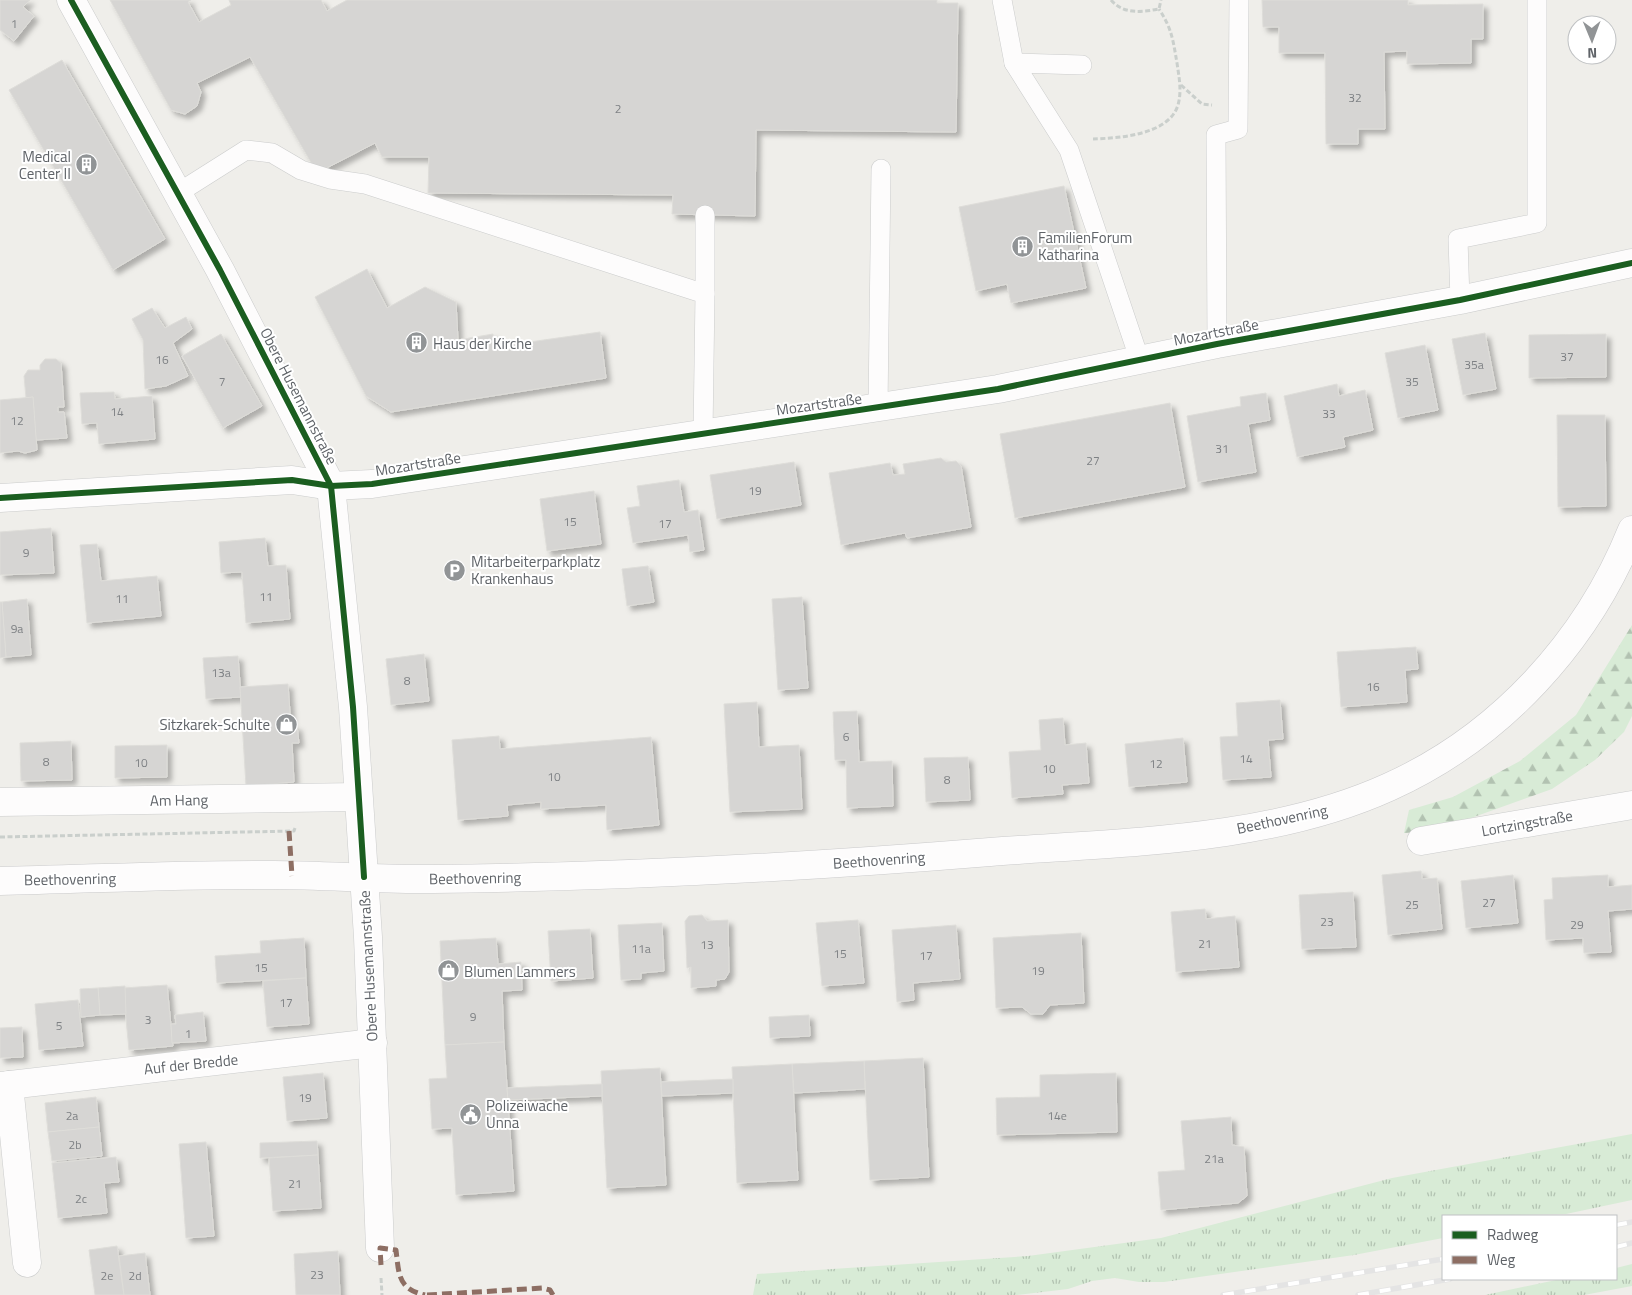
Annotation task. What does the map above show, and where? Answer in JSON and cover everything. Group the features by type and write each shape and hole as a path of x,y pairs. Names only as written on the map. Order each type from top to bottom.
{"street":[{"name":"Obere Husemannstraße","path":"71,0 220,270 331,486 353,707 364,877 373,1044 380,1248"},
{"name":"Mozartstraße","path":"0,498 292,480 331,486 372,484 998,389 1217,344 1460,300 1632,263"},
{"name":"Beethovenring","path":"0,881 274,875 429,879 575,876 883,860 1183,836 1277,823 1333,808 1390,787 1440,760 1488,727 1530,688 1572,638 1620,559 1632,530"},
{"name":"Am Hang","path":"0,802 358,797"},
{"name":"Lortzingstraße","path":"1421,841 1632,805"},
{"name":"Auf der Bredde","path":"27,1262 5,1085 373,1044"}],"lane":[{"path":"1002,0 1014,63 1069,150 1140,361"},
{"path":"1217,344 1216,135 1238,129 1239,0"},
{"path":"1460,300 1458,239 1537,223 1537,0"},
{"path":"1014,63 1082,65"},
{"path":"178,193 246,150 272,153 301,170 323,177 365,184 705,294"},
{"path":"878,408 881,169"},
{"path":"703,434 704,215"}],"path":[{"path":"1112,0 1118,8 1138,13 1159,9"},
{"path":"1062,139 1108,138 1132,135 1162,125 1177,107 1180,85 1171,26 1159,9 1161,0"},
{"path":"1180,85 1202,104 1238,105"}],"green space":[{"path":"1632,625 1632,716 1624,732 1595,760 1552,789 1435,831 1404,833 1409,810 1453,797 1520,761 1576,715"},
{"path":"1632,1134 1632,1200 1566,1214 1442,1215 1442,1238 1354,1255 1164,1282 1139,1282 1115,1278 1092,1281 1068,1289 1017,1295 753,1295 757,1274 1028,1256 1161,1238 1392,1178"},
{"path":"1632,1264 1632,1286 1584,1295 1485,1295 1556,1280 1617,1280 1617,1268"}],"building":[{"path":"0,0 30,0 23,7 34,16 14,41 0,30"},
{"path":"110,0 191,0 188,2 199,22 231,5 229,0 321,0 327,11 347,0 937,0 937,3 958,3 956,132 756,130 755,216 672,214 673,195 428,193 429,157 382,157 375,143 317,173 250,57 197,83 201,92 197,106 185,114 171,110"},
{"path":"1262,0 1408,0 1408,5 1483,4 1483,39 1471,39 1471,63 1407,64 1407,51 1384,52 1385,129 1358,129 1358,144 1326,144 1325,53 1279,53 1279,27 1263,27"},
{"name":"Medical Center II","path":"62,60 165,239 113,270 9,90"},
{"name":"FamilienForum Katharina","path":"1064,186 1086,288 1011,303 1007,284 976,291 959,207"},
{"name":"Haus der Kirche","path":"367,269 387,308 425,287 456,302 458,340 493,334 494,347 600,332 606,378 391,412 366,396 315,297"},
{"path":"152,308 165,328 186,317 192,329 173,343 188,376 166,386 145,389 143,340 132,319"},
{"path":"1485,333 1496,389 1463,395 1452,339"},
{"path":"221,334 262,406 223,428 182,356"},
{"path":"1606,334 1606,377 1529,378 1529,335"},
{"path":"1425,345 1438,410 1398,418 1385,353"},
{"path":"45,359 56,359 61,363 64,407 58,407 58,412 64,412 67,438 36,440 33,397 26,398 24,376 28,370 40,370 40,365"},
{"path":"1337,384 1339,396 1365,390 1373,430 1343,437 1345,447 1297,457 1284,396"},
{"path":"114,392 115,399 152,396 155,439 99,444 97,423 82,424 80,393"},
{"path":"1266,393 1270,420 1248,424 1256,472 1198,482 1187,416 1241,406 1240,397"},
{"path":"33,397 37,450 25,453 18,451 0,453 0,400"},
{"path":"1170,403 1185,487 1015,518 1000,434"},
{"path":"1557,415 1605,415 1606,506 1558,507"},
{"path":"941,458 946,462 956,461 961,466 971,527 907,538 905,533 841,545 829,473 890,463 893,475 905,474 903,464"},
{"path":"794,462 801,505 717,519 710,475"},
{"path":"679,480 684,512 698,510 704,550 690,552 688,535 633,543 627,508 640,506 637,486"},
{"path":"594,491 601,544 547,551 540,499"},
{"path":"51,528 54,573 0,575 0,532"},
{"path":"265,538 268,566 286,565 290,619 246,623 242,572 221,573 219,542"},
{"path":"97,544 101,581 157,576 161,616 87,623 80,545"},
{"path":"648,566 654,602 627,606 622,569"},
{"path":"802,597 808,688 778,690 772,599"},
{"path":"27,599 31,655 6,657 2,602"},
{"path":"0,602 2,602 6,657 0,658"},
{"path":"1416,647 1418,669 1405,670 1407,702 1341,707 1337,652"},
{"path":"424,654 429,701 391,705 386,659"},
{"path":"238,656 241,697 206,699 203,658"},
{"path":"288,684 291,727 297,726 299,743 292,743 294,782 246,786 240,687"},
{"path":"1280,700 1283,739 1268,740 1271,777 1223,780 1220,737 1238,736 1236,703"},
{"path":"757,702 759,747 799,745 802,809 730,812 724,704"},
{"path":"857,711 859,762 892,761 893,806 847,808 846,760 835,760 833,712"},
{"path":"1063,718 1065,745 1086,743 1089,783 1062,785 1063,794 1012,798 1009,752 1041,750 1039,720"},
{"path":"499,736 500,749 651,737 659,825 607,830 606,805 541,809 541,802 507,805 508,816 458,820 452,740"},
{"path":"1183,738 1187,782 1129,787 1125,744"},
{"path":"71,741 72,780 21,781 20,743"},
{"path":"167,745 167,777 115,778 115,746"},
{"path":"968,757 970,800 926,802 924,758"},
{"path":"1421,871 1422,879 1437,878 1442,929 1388,935 1382,875"},
{"path":"1513,875 1518,923 1466,928 1461,881"},
{"path":"1608,875 1608,887 1632,885 1632,909 1608,911 1611,952 1584,953 1583,938 1546,940 1544,900 1553,899 1552,878"},
{"path":"1353,892 1356,947 1302,949 1299,895"},
{"path":"1205,909 1206,919 1235,916 1239,967 1176,972 1171,912"},
{"path":"702,915 707,921 728,920 729,972 725,979 716,980 716,986 691,988 691,967 687,968 685,921 689,916"},
{"path":"858,920 864,983 822,986 816,923"},
{"path":"662,923 664,971 641,973 641,979 621,980 618,925"},
{"path":"956,925 960,979 913,983 914,1000 897,1002 892,930"},
{"path":"590,929 593,978 551,981 548,931"},
{"path":"1081,933 1084,1003 1050,1005 1043,1014 1031,1014 1022,1007 996,1008 993,938"},
{"path":"304,938 306,978 217,983 215,956 261,953 260,941"},
{"path":"496,938 498,964 521,962 522,990 502,991 504,1042 445,1045 440,941"},
{"path":"306,978 309,1024 267,1027 263,981"},
{"path":"167,985 173,1046 129,1050 123,988"},
{"path":"125,986 126,1014 100,1015 98,988"},
{"path":"98,988 100,1015 81,1017 80,989"},
{"path":"78,1000 83,1046 39,1050 35,1004"},
{"path":"203,1012 206,1041 172,1043 171,1024 176,1024 175,1015"},
{"path":"809,1015 810,1036 770,1038 769,1017"},
{"path":"22,1027 23,1057 0,1058 0,1028"},
{"name":"Polizeiwache Unna","path":"504,1042 514,1191 456,1195 452,1128 432,1129 429,1079 447,1078 445,1045"},
{"path":"923,1058 929,1177 870,1180 864,1061"},
{"path":"864,1061 865,1089 794,1093 792,1064"},
{"path":"792,1064 798,1180 737,1183 732,1067"},
{"path":"660,1068 666,1185 607,1188 601,1071"},
{"path":"323,1073 327,1118 287,1121 283,1077"},
{"path":"1116,1073 1117,1132 997,1135 996,1098 1040,1097 1040,1075"},
{"path":"733,1079 733,1093 662,1096 661,1082"},
{"path":"602,1084 602,1096 508,1100 507,1088"},
{"path":"96,1097 99,1127 48,1132 45,1103"},
{"path":"1231,1117 1232,1145 1244,1147 1247,1196 1238,1203 1161,1210 1158,1172 1185,1170 1181,1121"},
{"path":"99,1127 102,1156 52,1161 48,1132"},
{"path":"317,1141 318,1155 260,1158 260,1143"},
{"path":"206,1142 214,1236 186,1238 179,1144"},
{"path":"318,1155 321,1208 273,1211 269,1158"},
{"path":"116,1157 119,1182 104,1183 107,1213 58,1218 52,1163"},
{"path":"117,1246 124,1295 95,1295 89,1250"},
{"path":"338,1251 340,1295 296,1295 294,1254"},
{"path":"145,1253 150,1295 124,1295 119,1256"}],"railway":[{"path":"1617,1225 1632,1222"},
{"path":"1617,1247 1632,1243"},
{"path":"1223,1295 1442,1259"},
{"path":"1358,1295 1444,1280"}],"marked path":[{"path":"289,831 292,876"},
{"path":"381,1265 380,1248 396,1250 399,1274 405,1285 425,1295"},
{"path":"427,1295 543,1288 550,1290 553,1295"}],"cycle path":[{"path":"71,0 220,270 331,486 353,707 364,877"},
{"path":"0,498 292,480 331,486 372,484 998,389 1217,344 1460,300 1632,263"}],"place":[{"name":"Medical Center II","path":"87,165"},
{"name":"FamilienForum Katharina","path":"1022,246"},
{"name":"Haus der Kirche","path":"417,343"},
{"name":"Mitarbeiterparkplatz Krankenhaus","path":"455,570"},
{"name":"Sitzkarek-Schulte","path":"286,724"},
{"name":"Blumen Lammers","path":"448,971"},
{"name":"Polizeiwache Unna","path":"470,1114"}]}
